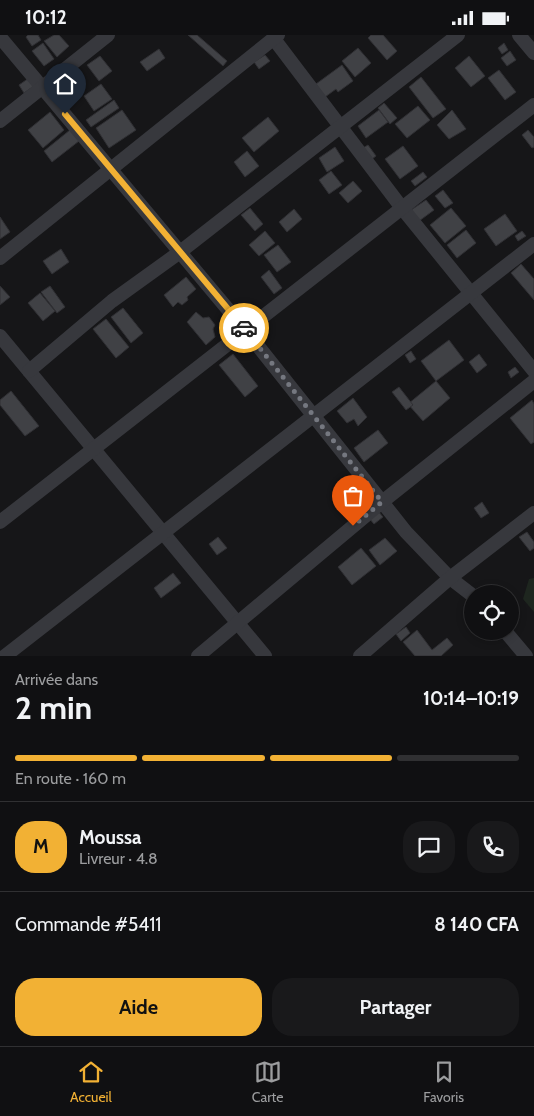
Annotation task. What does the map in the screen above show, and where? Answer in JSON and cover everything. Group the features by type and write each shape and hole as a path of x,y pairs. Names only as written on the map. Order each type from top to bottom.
{"street":[{"path":"0,121 108,35"},
{"path":"29,371 112,301 180,252 458,35"},
{"path":"518,35 534,53"},
{"path":"0,37 246,331 406,532 450,578 464,587"},
{"path":"0,258 276,37 402,209 534,371"},
{"path":"0,522 534,105"},
{"path":"5,653 163,533 534,244"},
{"path":"0,336 265,656"},
{"path":"198,656 382,502 534,381"},
{"path":"360,656 450,578 534,513"},
{"path":"512,640 524,655"}],"shaded area":[{"path":"534,578 534,612 523,599 529,579"}],"building":[{"path":"28,35 38,35 41,40 32,46 26,37"},
{"path":"54,35 59,35 69,46 57,57 44,41"},
{"path":"188,35 197,35 227,61 223,66"},
{"path":"371,35 383,35 397,51 387,60 368,38"},
{"path":"43,43 54,59 44,66 32,51"},
{"path":"504,43 508,50 502,54 498,48"},
{"path":"358,48 371,63 355,77 342,61"},
{"path":"159,49 165,58 147,71 140,62"},
{"path":"510,51 516,60 507,66 501,58"},
{"path":"265,55 270,61 259,69 254,62"},
{"path":"100,56 112,71 99,81 87,65"},
{"path":"469,56 485,76 471,87 455,68"},
{"path":"342,65 353,81 338,92 336,89 325,97 316,84"},
{"path":"499,70 516,92 505,100 488,78"},
{"path":"421,77 446,109 433,118 409,87"},
{"path":"29,78 34,86 24,93 19,85"},
{"path":"101,84 112,99 94,111 84,96"},
{"path":"114,100 119,108 91,127 86,120"},
{"path":"384,103 397,118 390,124 378,108"},
{"path":"418,106 430,120 407,138 395,124"},
{"path":"122,110 136,130 109,148 96,128"},
{"path":"379,110 388,122 366,138 358,126"},
{"path":"452,110 466,129 449,139 437,125"},
{"path":"50,112 64,130 43,148 28,130"},
{"path":"268,117 279,131 254,152 242,138"},
{"path":"70,130 79,141 52,162 44,151"},
{"path":"528,130 534,137 534,147 532,148 522,135"},
{"path":"368,145 376,156 372,159 363,148"},
{"path":"403,146 418,166 400,179 385,159"},
{"path":"335,147 344,161 327,172 319,158"},
{"path":"247,151 259,166 245,177 234,162"},
{"path":"331,171 342,185 329,194 319,180"},
{"path":"423,172 427,177 415,186 411,181"},
{"path":"353,181 362,191 348,203 339,193"},
{"path":"443,190 453,203 445,208 435,196"},
{"path":"426,200 434,210 419,221 411,210"},
{"path":"250,208 263,224 255,231 241,215"},
{"path":"451,208 466,226 445,243 430,225"},
{"path":"294,209 302,219 287,232 279,222"},
{"path":"505,214 517,231 496,246 484,229"},
{"path":"0,217 10,232 0,239"},
{"path":"466,230 476,243 457,258 447,245"},
{"path":"265,231 275,243 259,256 249,245"},
{"path":"522,231 526,236 518,241 515,236"},
{"path":"278,245 291,262 277,272 264,255"},
{"path":"61,249 69,262 52,274 43,261"},
{"path":"521,264 534,279 534,300 511,273"},
{"path":"269,270 282,288 274,294 261,277"},
{"path":"186,277 196,289 187,297 188,300 182,305 178,302 173,307 164,295"},
{"path":"0,286 10,297 0,305"},
{"path":"50,286 65,307 57,313 41,292"},
{"path":"40,293 55,311 43,321 28,303"},
{"path":"123,308 143,333 131,343 111,317"},
{"path":"196,312 203,318 209,317 215,325 213,329 215,337 206,345 187,322"},
{"path":"106,319 129,347 116,358 93,329"},
{"path":"449,340 464,360 436,381 421,361"},
{"path":"411,351 416,359 410,363 405,355"},
{"path":"233,354 258,386 245,397 219,365"},
{"path":"479,354 487,365 477,373 469,362"},
{"path":"515,367 519,372 511,378 508,372"},
{"path":"436,381 450,398 423,421 408,404"},
{"path":"399,387 413,405 406,410 392,392"},
{"path":"11,391 39,426 25,436 0,405 0,400"},
{"path":"353,398 367,417 358,426 354,419 347,423 337,411"},
{"path":"532,400 534,404 534,442 531,444 510,418"},
{"path":"378,430 388,443 364,462 354,448"},
{"path":"482,502 489,513 481,518 474,508"},
{"path":"378,511 383,517 374,524 369,518"},
{"path":"527,532 534,542 534,548 530,551 519,537"},
{"path":"218,537 227,548 217,555 209,544"},
{"path":"385,538 397,551 380,565 369,550"},
{"path":"361,548 376,566 352,585 338,567"},
{"path":"173,573 181,583 161,598 154,588"},
{"path":"406,627 410,633 401,641 396,634"},
{"path":"417,630 432,650 447,638 453,645 441,656 415,656 403,642"}],"way so far":[{"path":"244,328 382,502 353,526"}],"route":[{"path":"65,114 244,328"}]}
